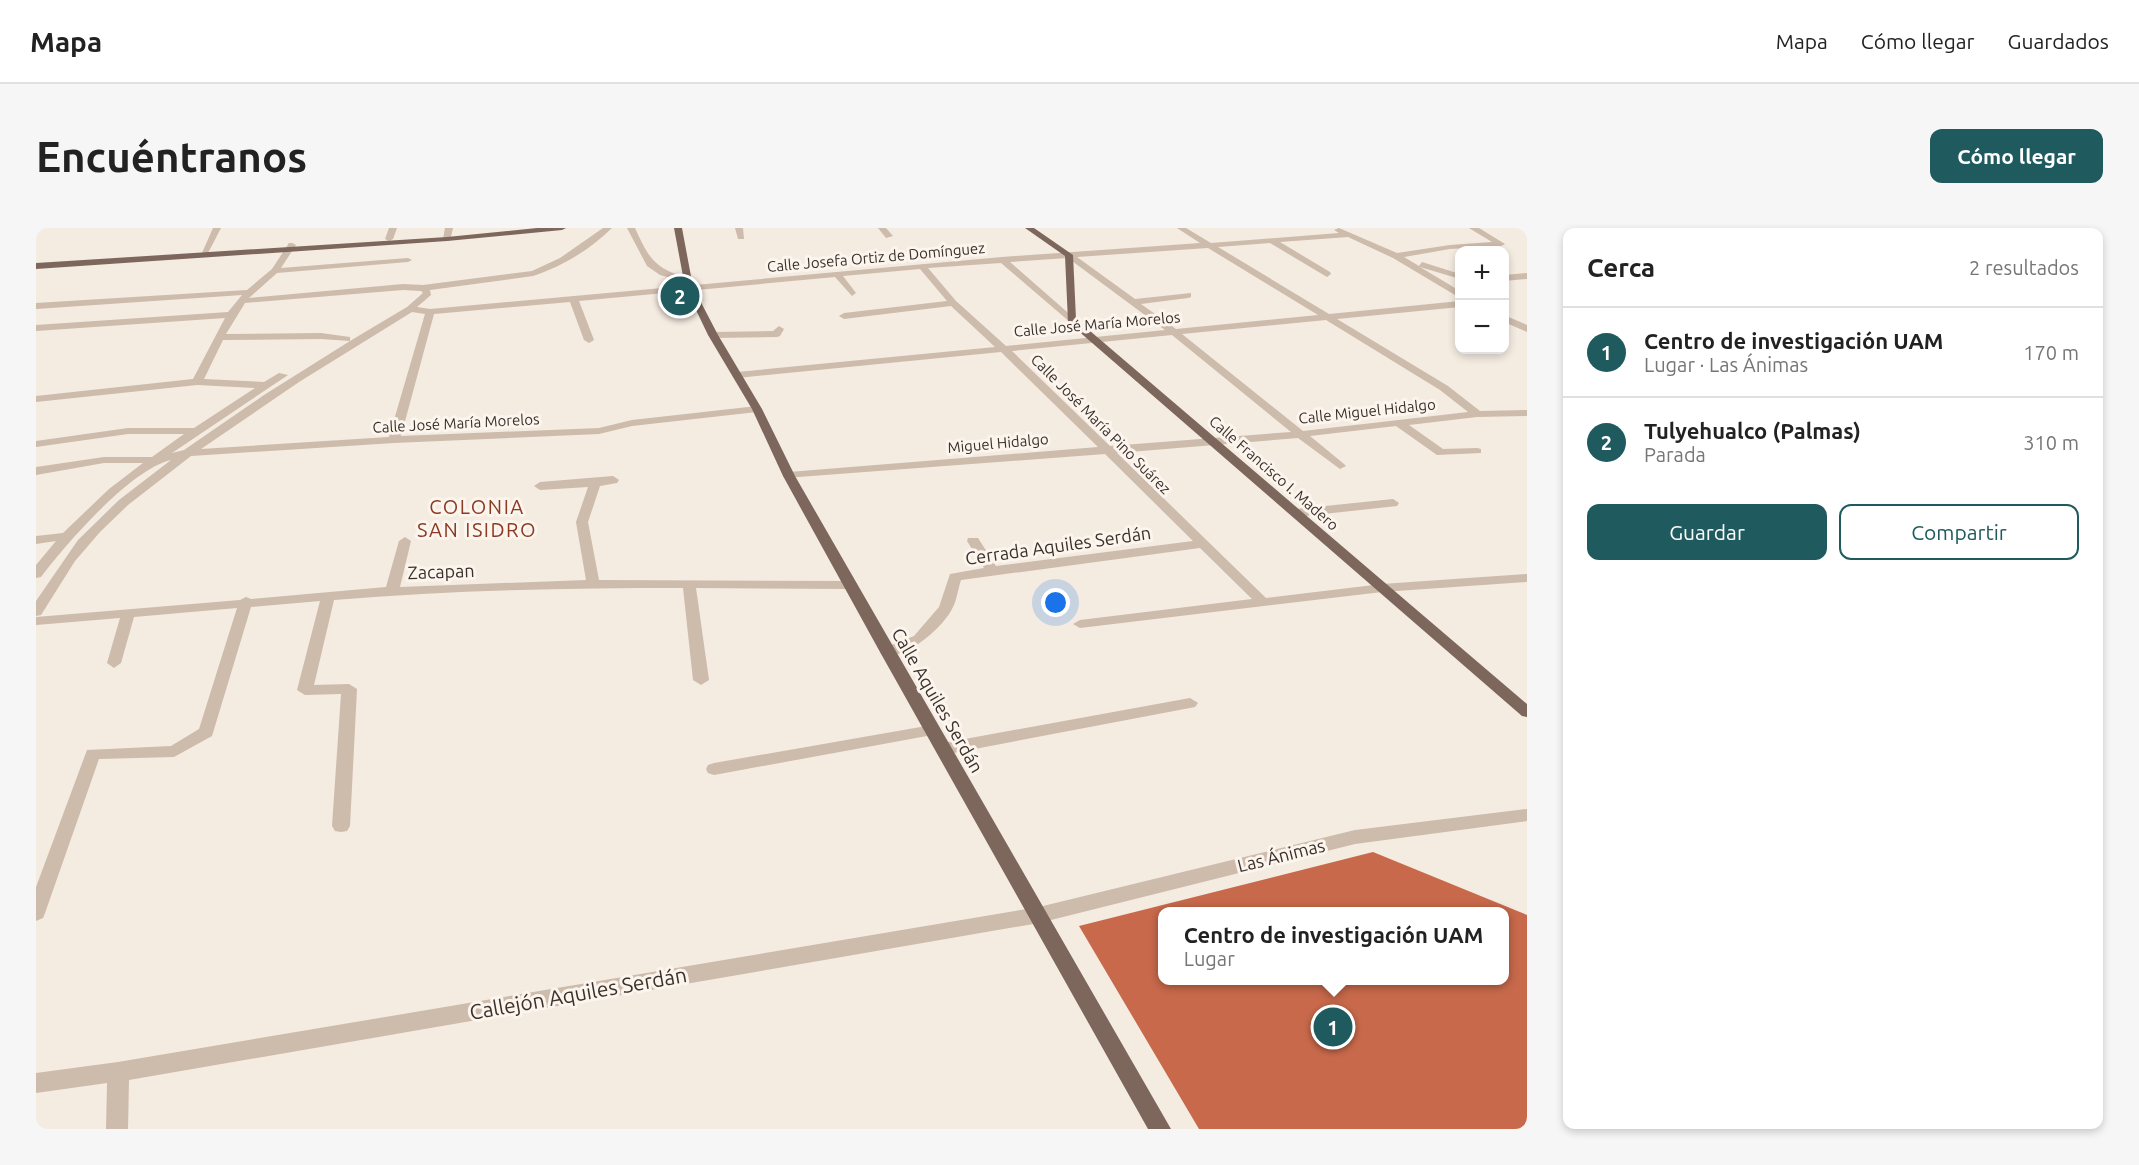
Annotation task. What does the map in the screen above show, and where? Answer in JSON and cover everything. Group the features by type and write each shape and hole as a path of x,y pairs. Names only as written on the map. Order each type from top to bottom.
{"main road":[{"path":"36,261 290,248 448,234 464,237 562,228"},
{"name":"Calle Aquiles Serdán","path":"678,228 688,284 713,335 757,409 789,476 887,652 1160,1129"},
{"path":"1029,228 1069,255 1071,320"},
{"path":"36,266 448,234"},
{"name":"Calle Francisco I. Madero","path":"1071,320 1527,712"}],"street":[{"path":"205,251 218,228"},
{"path":"389,239 393,228"},
{"path":"241,301 426,290 534,273 550,268 608,228"},
{"path":"630,228 645,260 658,273 688,284"},
{"path":"882,228 889,236"},
{"path":"1181,228 1444,388 1477,414"},
{"path":"1333,228 1396,256 1455,275"},
{"path":"1396,256 1450,247 1501,244 1473,228"},
{"name":"Calle Josefa Ortiz de Domínguez","path":"405,312 430,312 573,298 688,284 1347,235"},
{"path":"1269,239 1327,274"},
{"path":"198,382 218,337 231,315 249,292 275,271 290,248"},
{"path":"1069,255 1174,332 1340,466"},
{"path":"1396,256 1455,292"},
{"name":"Calle Francisco I. Madero","path":"1002,259 1071,320"},
{"path":"275,271 408,260"},
{"name":"Calle José María Pino Suárez","path":"922,266 952,303 1002,348 1261,601"},
{"path":"837,274 852,293"},
{"path":"1509,278 1527,276"},
{"path":"36,612 70,558 106,519 150,481 280,387 405,312 426,290"},
{"path":"36,306 249,292"},
{"path":"1135,302 1188,295"},
{"path":"573,298 589,340"},
{"path":"844,316 952,303"},
{"name":"Calle José María Morelos","path":"737,375 1455,304"},
{"path":"36,574 66,536 102,502 155,460 265,385 376,322 405,312"},
{"path":"394,440 430,312"},
{"path":"36,328 231,315"},
{"path":"1509,320 1523,327"},
{"path":"713,335 777,334 779,329"},
{"path":"218,337 321,336 346,339"},
{"path":"36,399 198,382 280,387"},
{"name":"Calle José María Morelos","path":"155,460 188,453 394,440 599,431 632,423 757,409"},
{"name":"Calle Miguel Hidalgo","path":"1211,441 1302,434 1477,414 1527,413"},
{"path":"1400,424 1441,453 1477,451"},
{"path":"36,444 128,431 196,431"},
{"name":"Miguel Hidalgo","path":"789,476 1211,441"},
{"path":"36,471 104,460 155,460"},
{"path":"540,486 613,480"},
{"path":"593,584 582,522 596,483"},
{"path":"1296,513 1393,503"},
{"path":"36,540 66,536"},
{"path":"392,591 405,541"},
{"path":"973,541 992,570"},
{"name":"Cerrada Aquiles Serdán","path":"887,652 919,639 946,608 955,578 992,570 1201,544"},
{"path":"1080,624 1382,588 1527,578"},
{"name":"Zacapan","path":"36,621 246,601 392,591 593,584 850,585"},
{"path":"689,584 701,680"},
{"path":"327,596 305,690 349,689 341,826"},
{"path":"36,913 93,754 174,751 206,732 246,601"},
{"path":"114,663 128,614"},
{"path":"943,749 1190,703"},
{"path":"714,769 932,730"},
{"name":"Las Ánimas","path":"1039,915 1355,837 1527,815"},
{"name":"Callejón Aquiles Serdán","path":"36,1083 118,1072 1039,915"},
{"path":"117,1129 118,1072"}],"building":[{"path":"1373,852 1507,907 1158,907 1158,985 1509,985 1509,908 1527,915 1527,1129 1199,1129 1079,926"}],"place":[{"name":"Tulyehualco (Palmas)","path":"680,296"},
{"name":"Centro de investigación UAM","path":"1333,1027"}],"district":[{"name":"COLONIA SAN ISIDRO","path":"477,518"}]}
